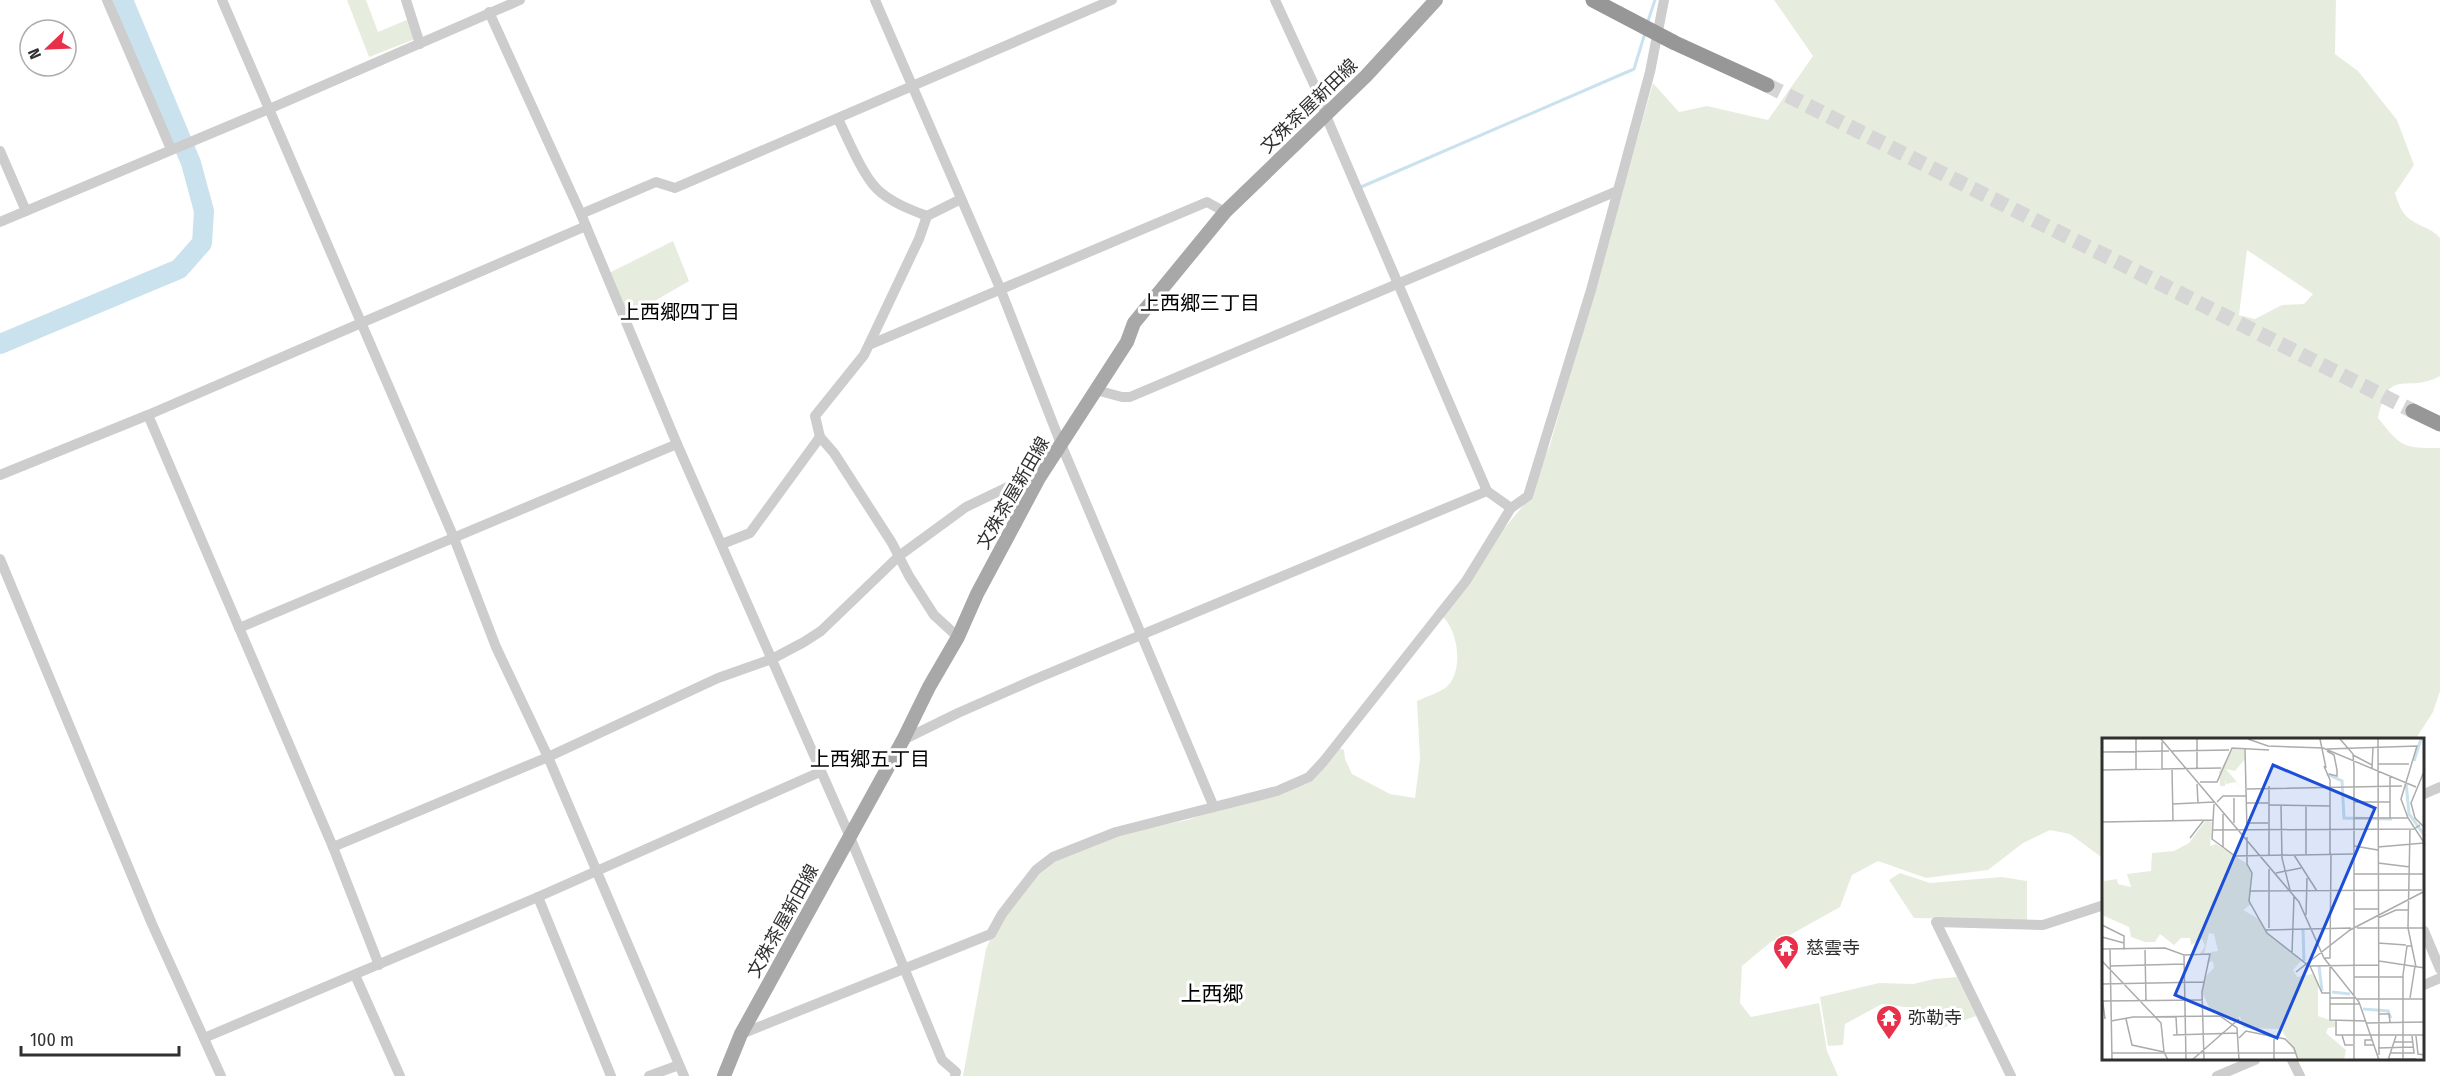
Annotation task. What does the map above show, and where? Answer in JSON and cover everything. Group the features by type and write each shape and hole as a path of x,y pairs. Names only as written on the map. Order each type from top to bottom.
{"highway":[{"path":"1593,0 1767,86"},
{"path":"2413,411 2437,423"}],"main road":[{"name":"文殊茶屋新田線","path":"724,1076 741,1034 903,740 1039,478 1127,342 1134,323 1225,212 1326,116 1436,0"}],"street":[{"path":"107,0 173,148"},
{"path":"222,0 454,538 496,647 548,757 684,1076"},
{"path":"406,0 420,44"},
{"path":"0,222 520,0"},
{"path":"875,0 1000,288 1061,444 1213,805"},
{"path":"582,214 656,182 675,188 1112,0"},
{"path":"1275,0 1317,91 1487,491 1511,508"},
{"path":"741,1034 992,934 1002,914 1036,870 1053,857 1116,832 1213,805 1277,791 1309,777 1331,753 1466,581 1511,508 1528,496 1591,290 1650,72 1664,0"},
{"path":"489,12 582,214 677,444 850,837 942,1060 956,1072 955,1076"},
{"path":"838,119 856,158 877,189 909,209 927,216"},
{"path":"0,151 26,211"},
{"path":"1096,390 1122,398 1130,397 1617,191"},
{"path":"958,637 934,615 834,453 820,436 815,416 864,355 919,239 927,216 961,199"},
{"path":"869,345 1207,202 1225,212"},
{"path":"0,475 148,415 586,226"},
{"path":"148,415 333,847 379,964"},
{"path":"722,544 750,533 820,436"},
{"path":"239,628 677,444"},
{"path":"333,847 548,757 718,678 772,659 821,631 899,556 966,507 1022,480 1061,444"},
{"path":"903,740 958,713 1142,634 1487,491"},
{"path":"0,559 153,924 220,1076"},
{"path":"204,1038 538,897 820,772"},
{"path":"2425,794 2440,787"},
{"path":"538,897 611,1076"},
{"path":"2011,1076 1936,922 2043,925 2102,905"},
{"path":"2425,933 2440,969"},
{"path":"355,975 400,1076"},
{"path":"2425,985 2440,978"},
{"path":"2217,1076 2251,1061"},
{"path":"2293,1061 2300,1076"},
{"path":"649,1076 679,1065"}],"green space":[{"path":"347,0 366,0 378,32 409,19 415,39 369,57"},
{"path":"1774,0 2336,0 2335,54 2358,71 2397,120 2414,165 2395,193 2399,205 2410,219 2440,238 2440,376 2428,381 2394,386 2388,391 2383,401 2378,418 2392,435 2404,444 2440,448 2440,691 2433,712 2416,738 2102,738 2102,858 2070,834 2050,830 2023,843 1988,870 1926,878 1878,861 1852,875 1840,907 1781,940 1772,941 1742,966 1740,1003 1751,1017 1819,1003 1827,1051 1838,1076 963,1076 986,949 1008,899 1069,845 1187,820 1289,787 1304,779 1334,746 1344,750 1345,759 1352,774 1390,794 1415,798 1420,759 1417,701 1447,686 1457,666 1453,633 1443,617 1435,612 1522,507 1550,445 1653,83 1679,112 1707,106 1768,120 1813,56","holes":["2247,250 2313,294 2304,304 2282,305 2255,319 2239,315"]},
{"path":"673,241 689,281 627,317 609,273"},
{"path":"1900,873 1930,883 2002,877 2027,881 2027,920 1914,918 1889,880"},
{"path":"1957,977 1976,1016 1940,1029 1926,1010 1882,1004 1845,1024 1843,1045 1828,1046 1820,997 1879,983 1913,984"}],"waterway":[{"path":"0,344 179,269 202,243 204,211 191,163 123,0"},
{"path":"1647,24 1655,0"},
{"path":"1361,187 1634,69 1645,33"}],"tunnel":[{"path":"1767,85 2413,411"}],"place":[{"name":"慈雲寺","path":"1786,971"},
{"name":"弥勒寺","path":"1889,1041"}],"district":[{"name":"上西郷三丁目","path":"1200,303"},
{"name":"上西郷四丁目","path":"680,312"},
{"name":"上西郷五丁目","path":"870,759"},
{"name":"上西郷","path":"1212,994"}]}
